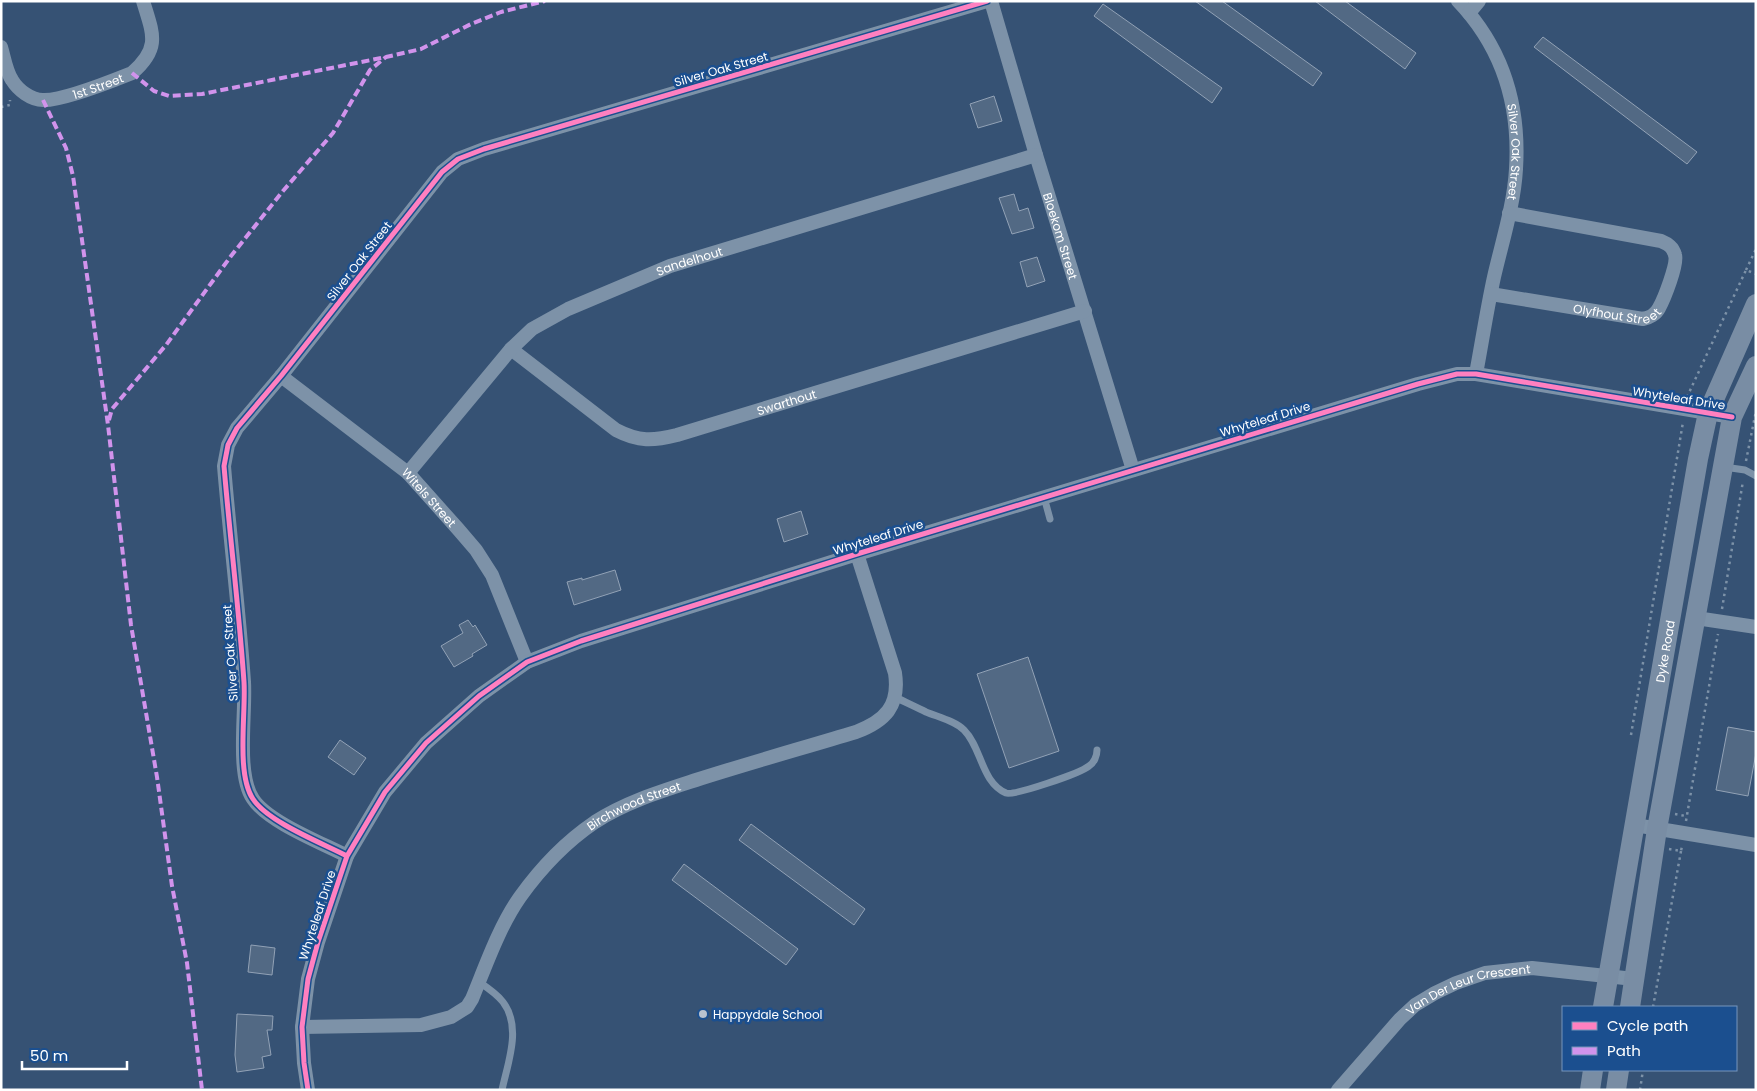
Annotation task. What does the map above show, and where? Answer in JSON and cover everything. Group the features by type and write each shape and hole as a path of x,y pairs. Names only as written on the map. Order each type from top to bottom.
{"street":[{"name":"1st Street","path":"1,46 11,78 19,89 30,96 44,100 63,97 122,77 132,73 141,66 149,55 152,44 152,34 143,1"},
{"name":"Silver Oak Street","path":"346,856 284,825 254,801 247,790 243,740 244,684 224,466 228,445 237,428 281,376 442,172 458,159 484,149 987,1"},
{"name":"Bloekom Street","path":"991,1 1036,155 1133,470"},
{"name":"Silver Oak Street","path":"1458,1 1468,12 1499,59 1514,120 1516,170 1509,214 1490,294 1476,374"},
{"path":"1468,12 1479,1"},
{"name":"Sandelhout","path":"408,473 510,349 532,329 568,309 670,266 1036,155"},
{"name":"Olyfhout Street","path":"1490,294 1643,319 1651,316 1659,309 1676,260 1672,249 1668,244 1661,241 1509,214"},
{"name":"Dyke Road","path":"1603,1006 1696,468 1708,413 1756,304"},
{"name":"Swarthout","path":"510,349 616,430 634,438 658,440 1085,311"},
{"name":"Dyke Road","path":"1630,1006 1656,838 1732,418 1751,388 1756,366"},
{"name":"Whyteleaf Drive","path":"308,1090 302,1027 308,980 318,942 346,856 385,792 426,743 479,696 527,662 581,641 857,554 1418,384 1457,374 1476,374 1732,418"},
{"name":"Witels Street","path":"281,376 408,473 458,529 485,563 492,575 527,662"},
{"name":"Birchwood Street","path":"302,1027 421,1025 451,1017 467,1007 472,999 503,927 520,898 542,870 570,843 596,822 616,810 663,790 870,727 884,718 895,697 897,686 896,673 857,554"},
{"path":"1696,618 1756,627"},
{"path":"1635,825 1656,838 1684,833 1756,845"},
{"name":"Van Der Leur Crescent","path":"1338,1090 1400,1018 1415,1005 1456,983 1485,973 1532,968 1634,979"},
{"path":"1590,1090 1593,1071"},
{"path":"1616,1090 1619,1071"}],"lane":[{"path":"1724,467 1745,470 1756,476"},
{"path":"1044,497 1050,519"},
{"path":"895,697 962,727 971,740 993,784 1010,794 1031,789 1088,768 1097,755 1097,750"},
{"path":"479,982 495,993 503,1002 512,1021 512,1037 502,1090"}],"path":[{"path":"1746,270 1756,249"},
{"path":"1653,1006 1756,411"},
{"path":"1656,838 1681,851"},
{"path":"1640,1090 1643,1071"}],"building":[{"path":"1195,1 1222,1 1322,73 1313,86"},
{"path":"1315,1 1345,1 1416,53 1405,69"},
{"path":"1103,4 1222,88 1212,103 1094,16"},
{"path":"1543,37 1697,152 1687,164 1534,47"},
{"path":"994,96 1002,121 978,128 970,104"},
{"path":"1014,194 1019,211 1028,208 1034,228 1012,234 999,198"},
{"path":"1037,257 1045,281 1027,287 1020,262"},
{"path":"801,511 808,534 784,542 777,519"},
{"path":"615,570 621,590 574,605 567,582 582,578 582,580"},
{"path":"468,620 473,627 475,625 487,645 454,667 441,646 463,633 459,625"},
{"path":"1028,657 1059,751 1009,768 977,674"},
{"path":"1728,727 1756,732 1756,753 1748,796 1716,790"},
{"path":"340,740 366,758 354,775 328,757"},
{"path":"751,824 865,909 854,925 739,840"},
{"path":"684,864 798,949 786,965 672,880"},
{"path":"251,945 275,948 272,975 248,972"},
{"path":"237,1014 273,1016 272,1030 267,1030 271,1055 262,1057 264,1068 237,1072 235,1055"}],"marked path":[{"path":"132,73 154,91 169,96 202,94 421,49 471,24 501,12 545,1"},
{"path":"109,420 112,409 166,345 231,256 333,133 370,70 386,57"},
{"path":"43,100 66,148 73,176 108,425 131,625 157,777 172,886 187,963 202,1090"}],"cycle path":[{"path":"347,856 270,816 260,808 248,788 243,759 244,682 240,628 224,466 228,445 237,428 281,376 442,172 458,159 484,149 987,1"},
{"path":"308,1090 302,1027 308,979 318,942 347,856 385,792 426,743 479,696 527,662 581,641 857,554 1418,384 1457,374 1476,374 1732,417"}],"place":[{"name":"Happydale School","path":"703,1014"}]}
